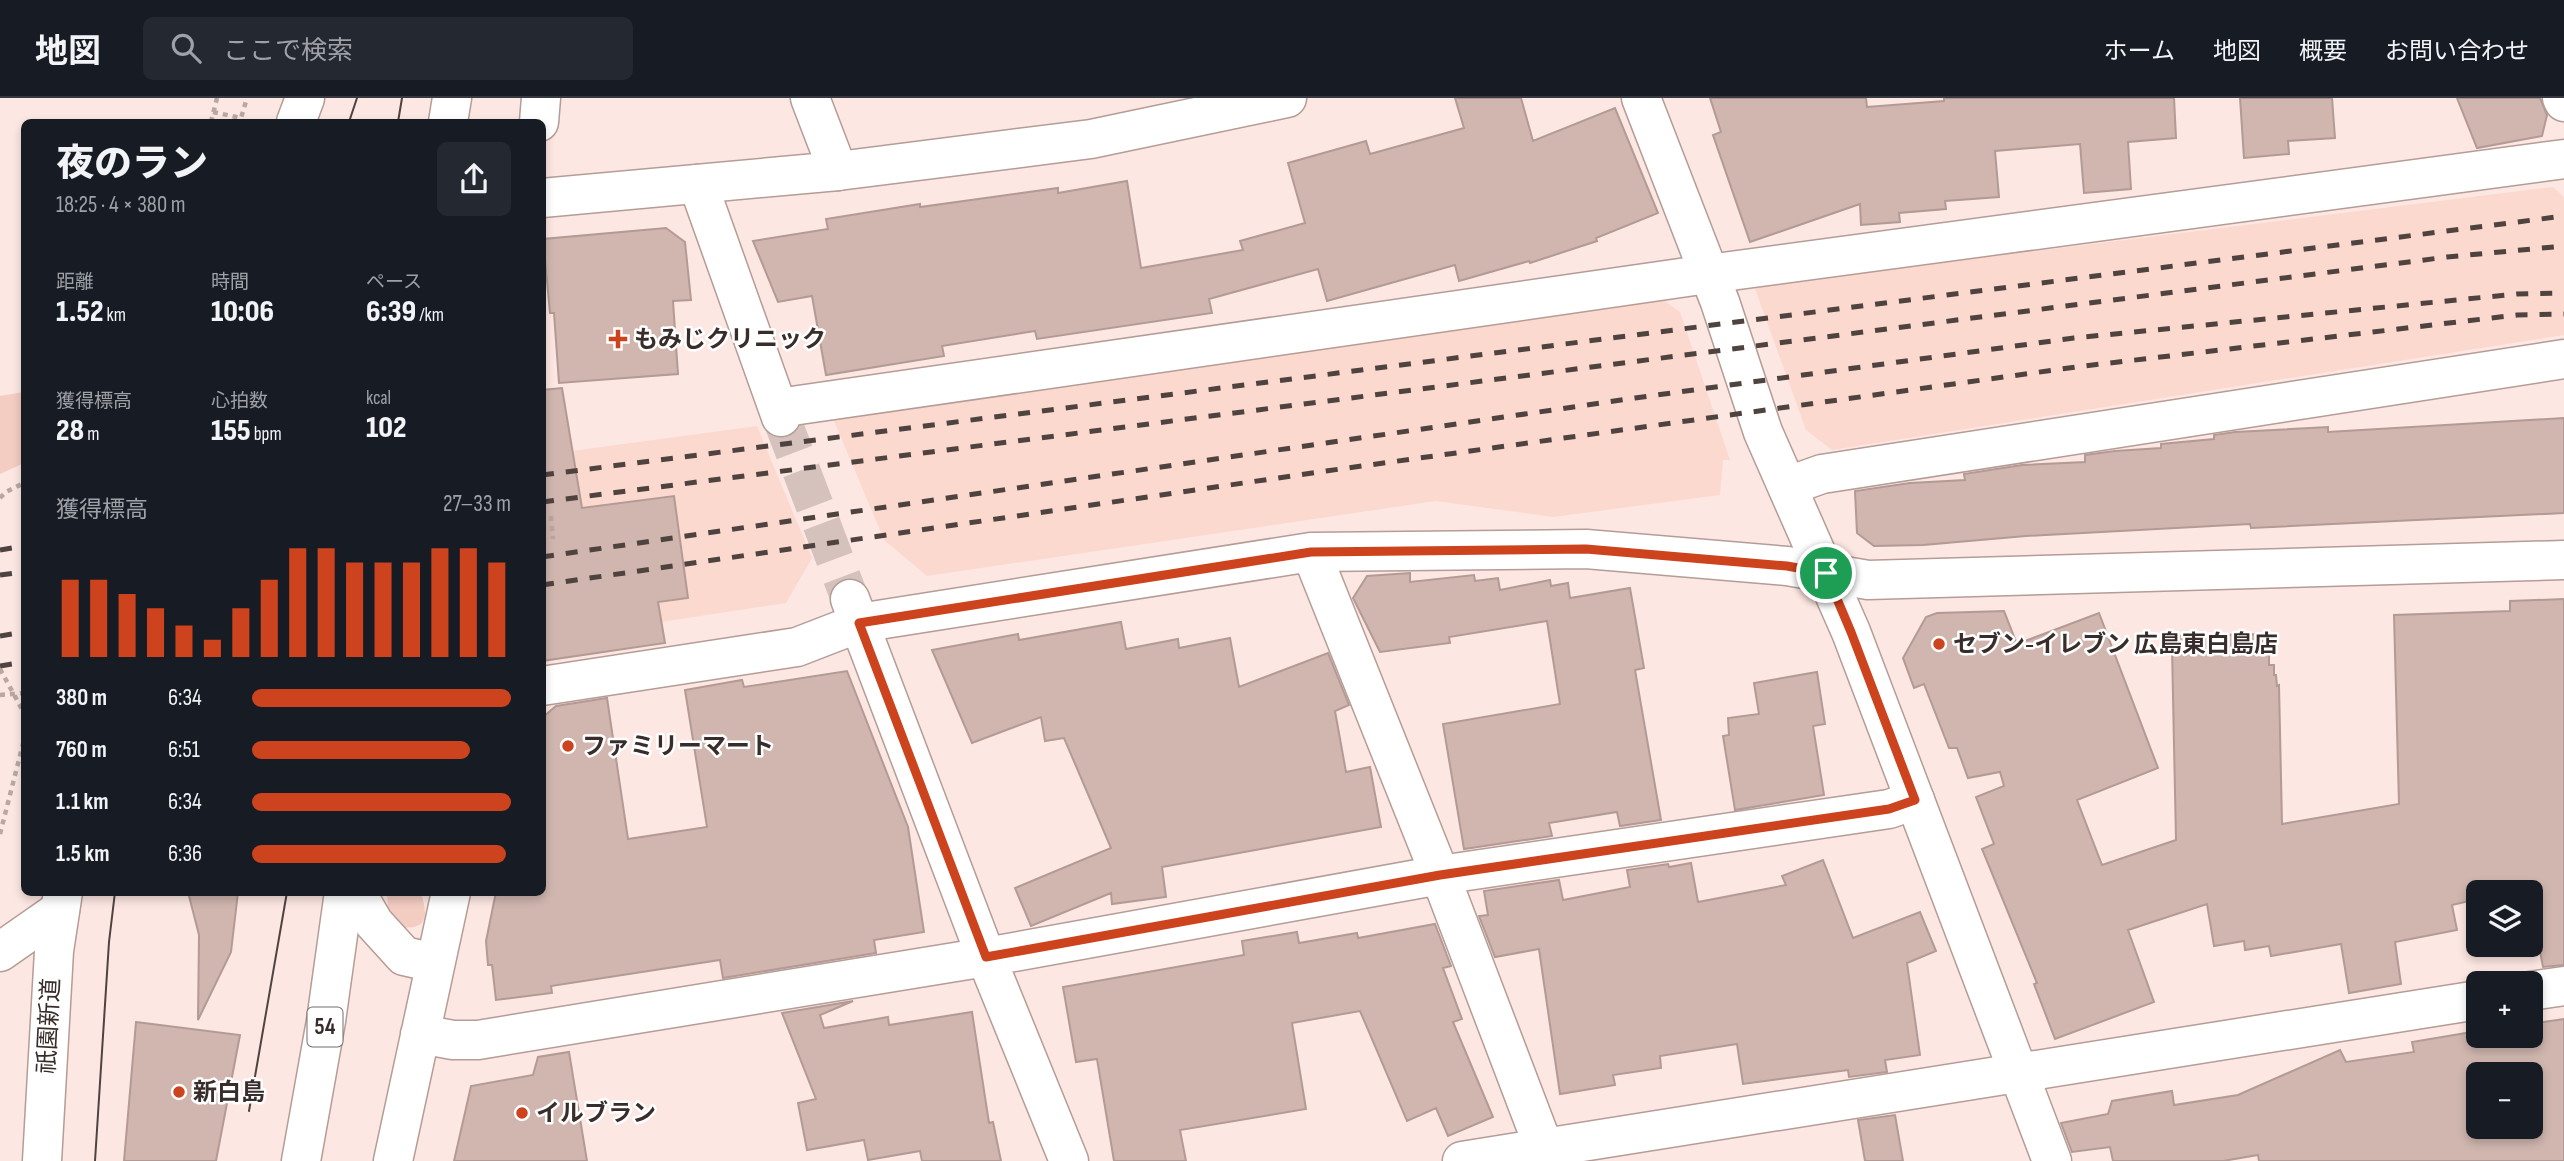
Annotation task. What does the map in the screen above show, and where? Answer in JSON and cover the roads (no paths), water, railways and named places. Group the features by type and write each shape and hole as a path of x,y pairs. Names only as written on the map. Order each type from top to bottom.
{"main road":[{"path":"297,119 304,98"},
{"path":"448,119 452,98"},
{"path":"539,119 541,98"},
{"path":"810,98 838,172"},
{"path":"546,198 838,172 1091,139 1287,98"},
{"path":"1641,98 1720,302 1763,432 1851,632 2052,1161"},
{"path":"698,184 780,413 1708,274 2564,159"},
{"path":"1787,486 1822,474 2564,359"},
{"path":"546,686 797,647 854,611 1311,552 1586,549 1787,566 1868,580 2564,560"},
{"path":"1311,552 1440,875 1547,1154"},
{"path":"854,611 986,957 1069,1161"},
{"path":"420,1034 453,1040 478,1040 986,957 1440,875 1889,809 1915,800"},
{"name":"54","path":"302,1161 343,896"},
{"path":"358,896 374,923 404,956 435,963"},
{"path":"393,1161 450,896"},
{"path":"0,952 61,901"},
{"name":"祇園新道","path":"42,1161 54,951 61,901"},
{"path":"2543,989 2564,986"},
{"path":"1462,1161 1547,1154 2020,1073 2466,1002"}],"tunnel":[{"path":"781,417 850,599"}],"tram line":[{"path":"350,119 357,98"},
{"path":"398,119 402,98"},
{"path":"95,1161 109,942 115,896"},
{"path":"249,1111 286,896"}],"railway":[{"path":"546,474 2564,216"},
{"path":"546,501 2447,257 2564,246"},
{"path":"546,556 1635,398 2074,338 2517,294 2564,293"},
{"path":"546,584 1326,471 2076,367 2517,315 2564,314"},
{"path":"0,550 21,546"},
{"path":"0,575 21,572"},
{"path":"0,636 21,632"},
{"path":"0,666 21,662"}],"place":[{"name":"もみじクリニック","path":"618,339"},
{"name":"セブン-イレブン 広島東白島店","path":"1939,644"},
{"name":"ファミリーマート","path":"568,746"},
{"name":"新白島","path":"179,1092"},
{"name":"イルブラン","path":"522,1113"}]}
